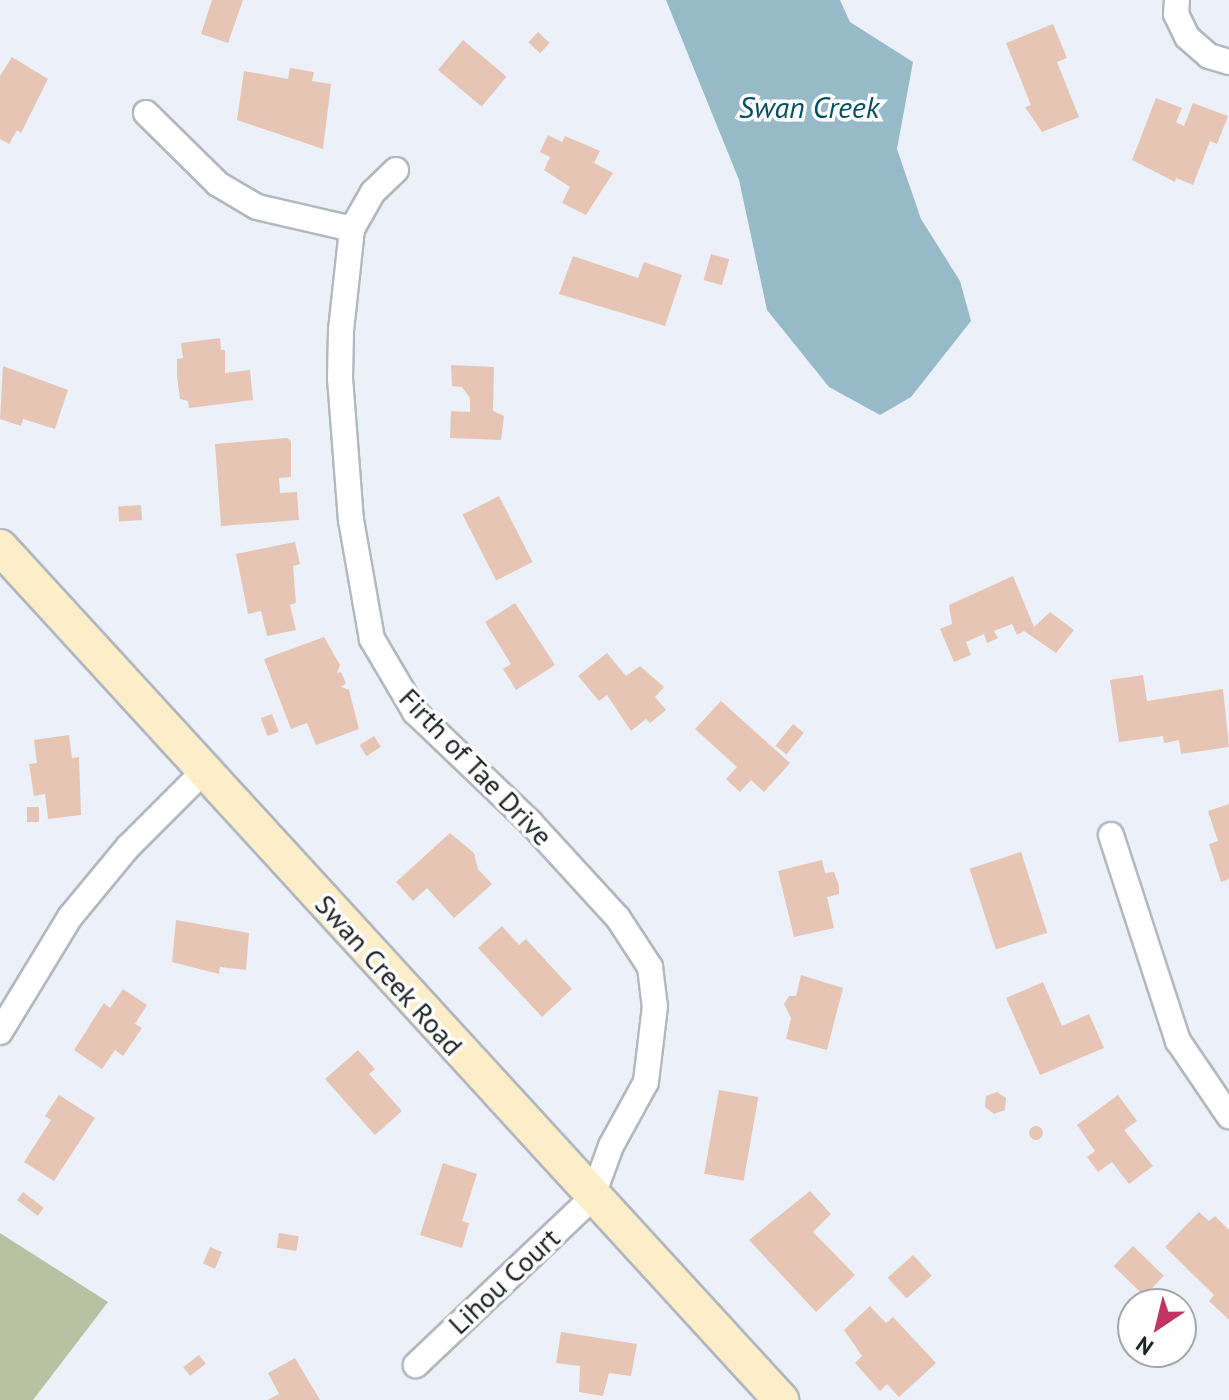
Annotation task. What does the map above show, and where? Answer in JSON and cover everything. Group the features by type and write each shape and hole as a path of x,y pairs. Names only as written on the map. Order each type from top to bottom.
{"street":[{"path":"1177,0 1176,14 1187,37 1209,56 1229,62"},
{"path":"146,113 218,184 257,207 352,229"},
{"name":"Firth of Tae Drive","path":"396,170 373,192 352,229 340,378 351,520 372,639 415,712 536,829 618,918 650,967 655,1006 651,1062 592,1198"},
{"name":"Swan Creek Road","path":"0,547 592,1198 781,1400"},
{"path":"0,1032 70,917 128,847 203,772"},
{"path":"1111,835 1178,1041 1229,1116"},
{"name":"Lihou Court","path":"416,1365 592,1198"}],"green space":[{"path":"0,1233 108,1302 33,1400 0,1400"}],"water":[{"name":"Swan Creek","path":"666,0 840,0 850,22 913,62 897,149 921,219 960,281 971,321 911,397 880,415 829,387 767,310 739,180"}],"building":[{"path":"212,0 243,0 228,43 201,34"},
{"path":"1053,24 1067,58 1057,62 1079,117 1042,132 1025,107 1031,105 1006,43"},
{"path":"538,32 550,43 540,53 528,42"},
{"path":"463,40 507,77 482,107 438,70"},
{"path":"12,57 48,79 21,133 17,130 9,144 0,139 0,76"},
{"path":"290,68 314,72 312,81 331,84 323,149 237,120 244,71 288,79"},
{"path":"1156,98 1182,108 1176,122 1184,126 1193,103 1228,116 1217,144 1210,141 1193,185 1176,178 1175,182 1132,160"},
{"path":"548,135 562,142 565,136 600,151 594,163 613,173 586,215 562,203 570,187 544,170 550,157 540,152"},
{"path":"711,254 729,259 722,285 704,280"},
{"path":"573,256 638,278 644,262 682,275 665,326 559,294"},
{"path":"220,338 221,350 225,350 225,373 250,370 253,400 189,408 188,401 180,399 177,376 177,359 183,358 181,343"},
{"path":"451,365 494,367 493,411 504,416 501,440 450,438 451,411 470,412 470,398 462,387 452,386"},
{"path":"3,366 68,390 55,429 23,419 21,426 0,419"},
{"path":"287,438 291,441 291,477 279,478 280,493 297,492 299,520 221,526 215,444"},
{"path":"499,496 533,562 496,581 462,515"},
{"path":"141,505 142,520 119,522 118,507"},
{"path":"295,542 300,564 293,566 296,603 290,605 296,630 267,636 261,611 248,614 236,554"},
{"path":"1013,576 1034,627 1050,612 1074,630 1056,653 1024,631 1017,635 1012,624 994,631 998,638 987,643 984,634 966,642 971,655 954,662 940,629 952,624 949,605"},
{"path":"515,603 555,665 516,690 503,669 511,664 485,622"},
{"path":"324,637 340,665 337,673 341,672 346,683 341,687 349,690 359,729 316,745 307,723 291,729 264,659"},
{"path":"607,653 626,676 640,666 664,687 655,697 666,710 650,723 646,719 631,731 607,695 599,701 578,676"},
{"path":"1143,675 1147,701 1223,689 1229,747 1181,754 1179,740 1164,743 1163,736 1119,742 1110,680"},
{"path":"721,701 790,763 764,792 751,780 740,792 726,779 737,767 695,729"},
{"path":"272,714 279,732 268,736 261,718"},
{"path":"793,724 804,733 786,755 775,746"},
{"path":"69,735 72,758 79,757 81,815 48,819 45,794 34,796 29,764 37,763 34,740"},
{"path":"374,736 381,747 366,756 360,745"},
{"path":"1229,804 1229,879 1221,882 1209,844 1218,841 1208,811"},
{"path":"27,807 39,807 39,822 27,822"},
{"path":"450,833 474,853 478,869 492,884 454,918 427,888 413,901 396,882"},
{"path":"1021,852 1047,933 996,950 970,869"},
{"path":"822,860 825,873 834,872 839,886 839,894 827,897 834,928 794,937 778,871"},
{"path":"176,920 249,933 246,970 220,967 219,974 172,962"},
{"path":"502,926 519,945 526,939 572,989 542,1017 478,948"},
{"path":"801,975 843,988 827,1050 786,1039 791,1018 784,1004 789,996 796,996"},
{"path":"1043,982 1062,1026 1089,1014 1104,1048 1040,1075 1006,998"},
{"path":"123,989 147,1005 135,1024 142,1028 123,1056 115,1050 102,1069 74,1050 104,1003 110,1008"},
{"path":"358,1050 375,1069 369,1074 402,1111 375,1135 325,1079"},
{"path":"719,1090 758,1097 744,1181 704,1174"},
{"path":"997,1092 1006,1098 1005,1110 994,1114 985,1107 986,1096"},
{"path":"59,1095 95,1118 54,1181 24,1162 51,1120 45,1116"},
{"path":"1118,1095 1137,1121 1124,1130 1153,1166 1129,1184 1112,1162 1098,1172 1087,1157 1095,1151 1077,1125"},
{"path":"1036,1126 1043,1133 1036,1140 1029,1133"},
{"path":"443,1163 477,1174 462,1221 469,1223 462,1248 420,1235"},
{"path":"810,1191 831,1214 813,1232 855,1275 816,1312 749,1240"},
{"path":"23,1192 44,1208 38,1216 17,1200"},
{"path":"1199,1212 1209,1221 1215,1216 1229,1230 1229,1320 1209,1301 1214,1295 1165,1247"},
{"path":"279,1233 299,1236 296,1251 277,1248"},
{"path":"1133,1246 1164,1276 1152,1288 1136,1288 1114,1266"},
{"path":"210,1247 222,1252 215,1269 203,1264"},
{"path":"913,1255 932,1276 906,1299 888,1278"},
{"path":"870,1306 886,1323 893,1317 936,1363 899,1397 887,1384 880,1391 855,1363 862,1356 844,1330"},
{"path":"561,1332 637,1344 631,1376 609,1373 603,1396 579,1392 580,1366 556,1363"},
{"path":"199,1355 206,1364 190,1376 183,1367"},
{"path":"295,1358 320,1400 267,1400 279,1394 268,1373"}]}
